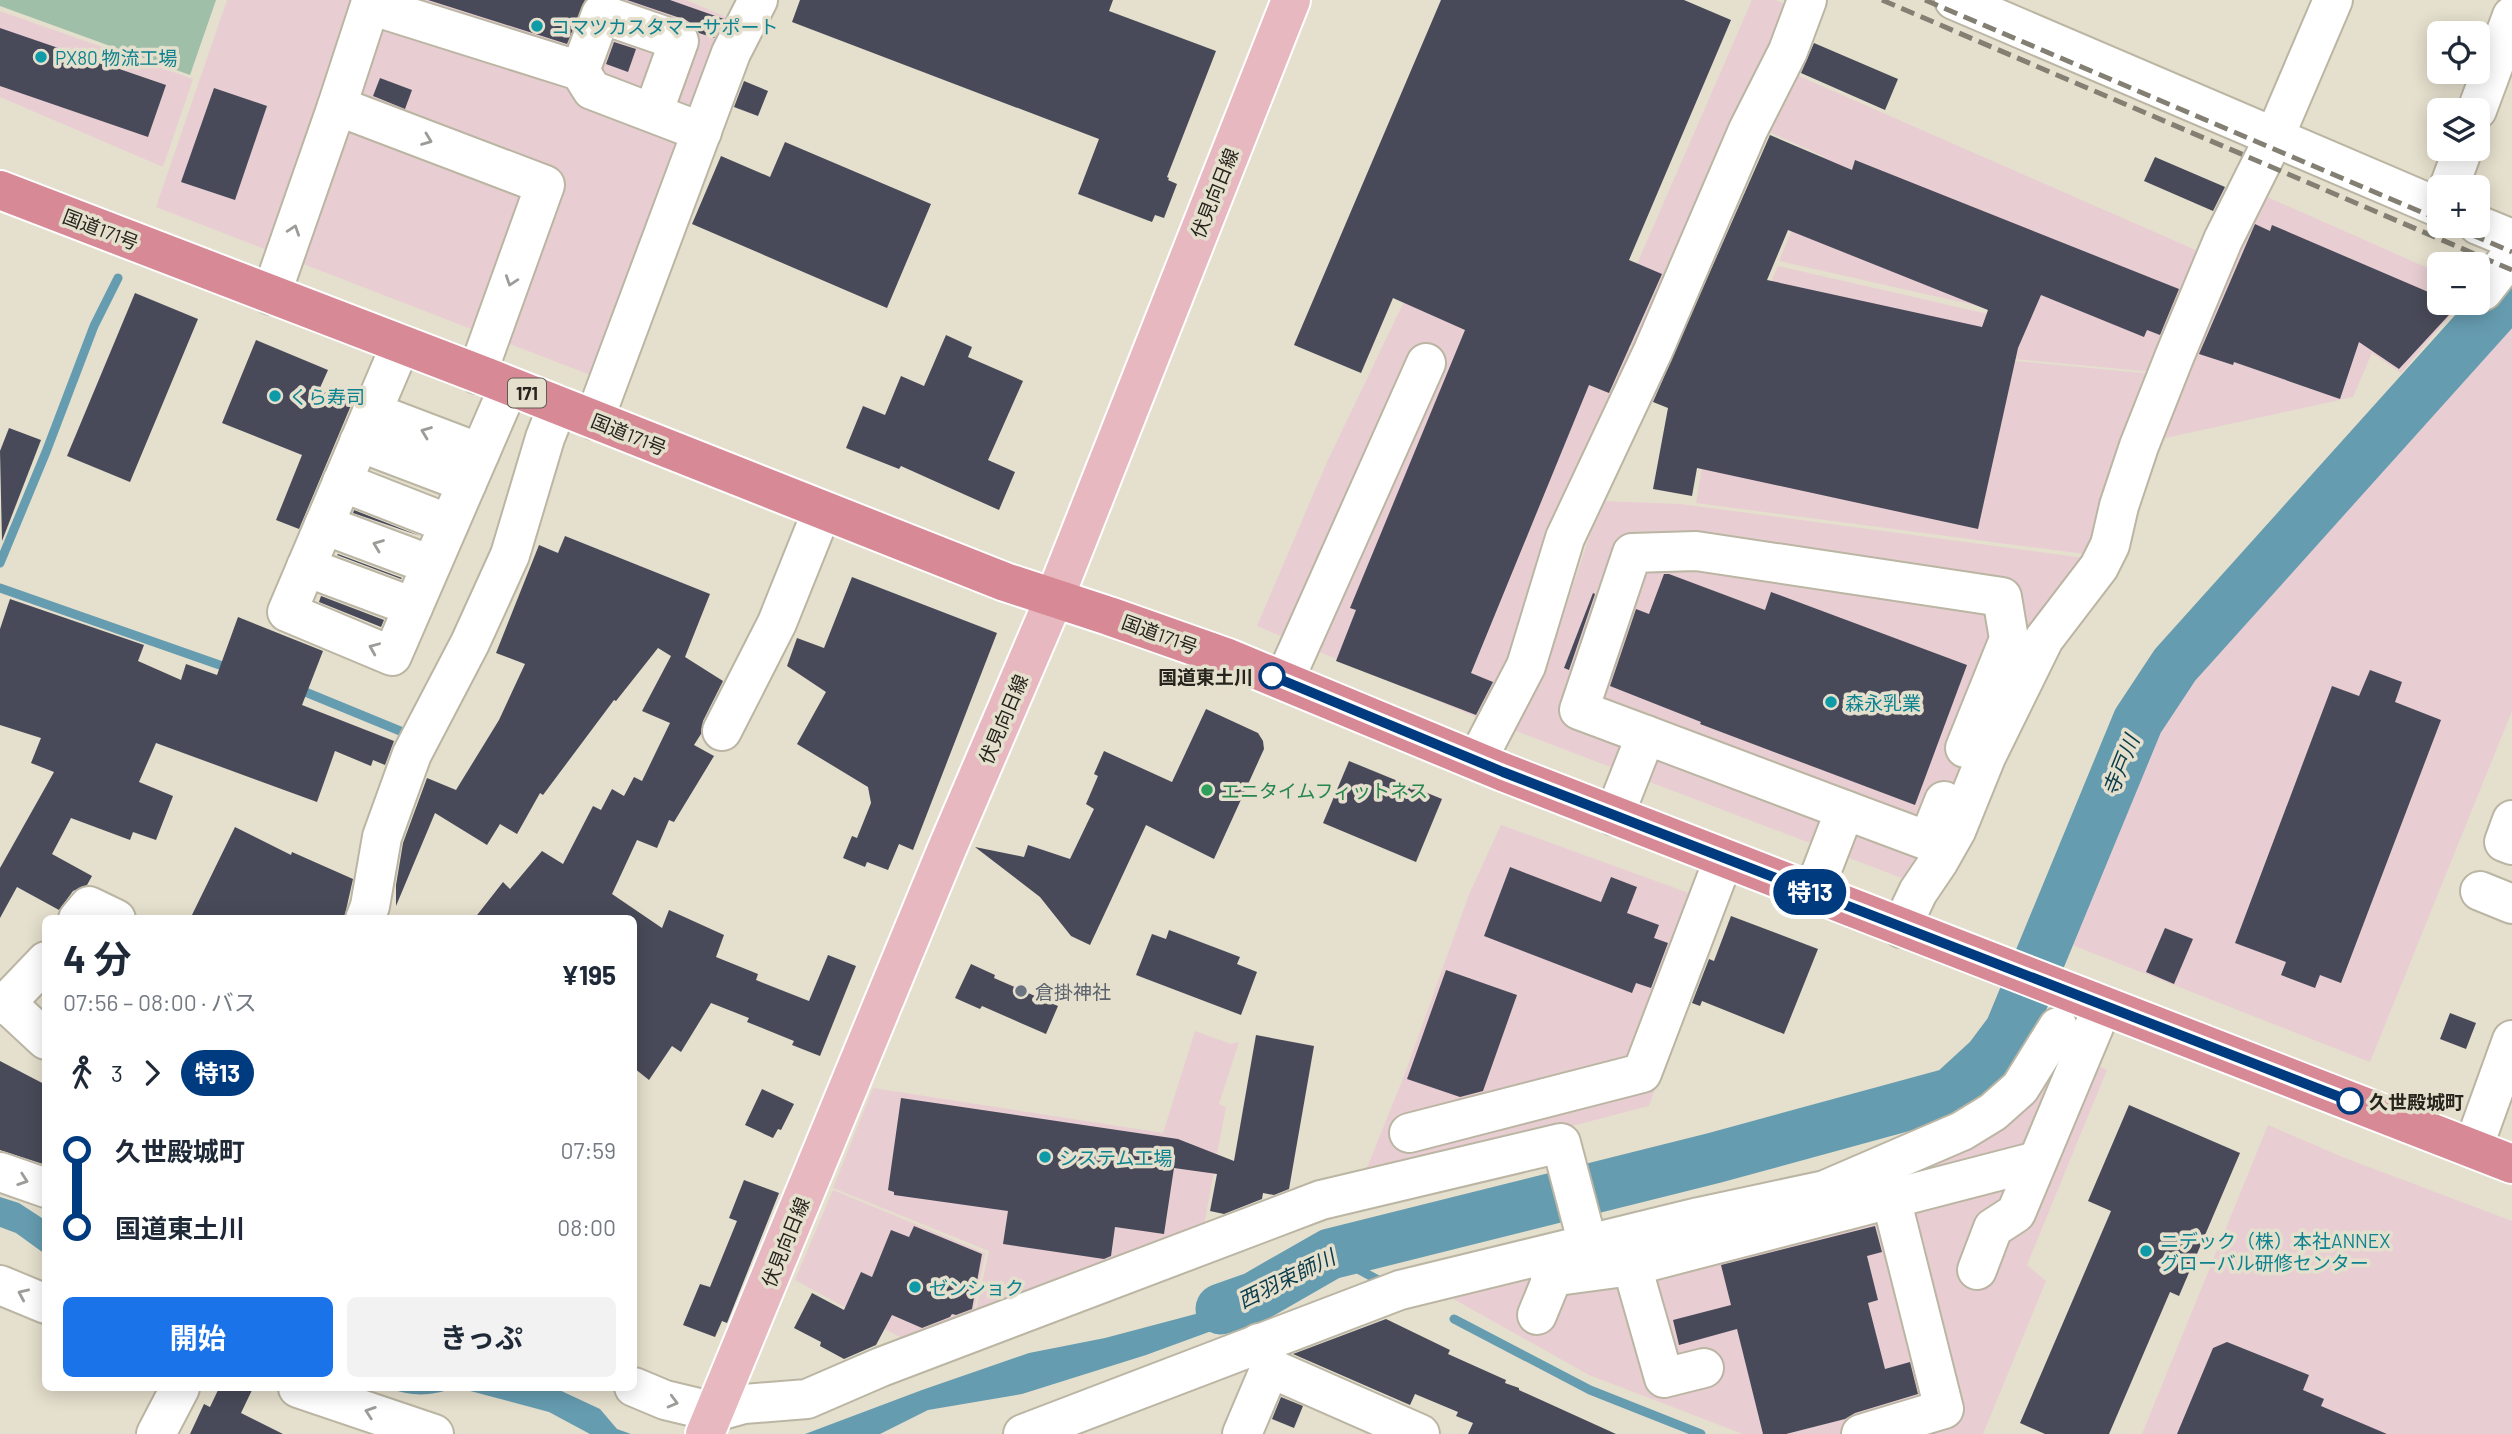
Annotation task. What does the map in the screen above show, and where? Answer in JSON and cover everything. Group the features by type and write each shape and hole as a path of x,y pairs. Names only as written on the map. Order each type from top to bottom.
{"highway":[{"name":"国道171号","path":"0,190 558,405 1005,582 1109,616 1284,681 1614,816 2512,1164"}],"main road":[{"name":"伏見向日線","path":"710,1423 946,851 1054,599 1291,0"}],"street":[{"path":"594,420 731,53 758,0"},
{"path":"1477,760 1527,666 1565,538 1653,351 1748,130 1788,51 1807,0"},
{"path":"1954,0 1999,9 2274,138 2427,203"},
{"path":"1901,928 1918,892 1955,831 1986,757 2044,639 2099,567 2110,545 2119,506 2139,446 2222,240 2274,138 2333,0"},
{"path":"271,295 370,5 580,72 592,90 702,132"},
{"path":"580,72 601,14 678,41 653,113"},
{"path":"2481,98 2512,16"},
{"path":"337,106 545,186 493,380 473,468 392,656 287,611 401,344"},
{"path":"2490,230 2512,239"},
{"path":"2490,282 2512,254"},
{"path":"1284,681 1426,363"},
{"path":"367,915 382,837 412,754 470,642 510,555 545,438 558,405"},
{"path":"366,427 473,468"},
{"path":"342,482 449,524"},
{"path":"722,731 777,623 822,511"},
{"path":"324,524 431,565"},
{"path":"1696,551 2003,597 2009,639 1928,841 1646,734 1579,710 1632,553 1696,551"},
{"path":"306,567 413,607"},
{"path":"1614,816 1646,734"},
{"path":"1813,893 1845,810"},
{"path":"2512,820 2504,842 2512,845"},
{"path":"1409,1133 1642,1073 1724,858"},
{"path":"81,915 89,906 108,915"},
{"path":"42,965 3,1004 42,1037"},
{"path":"1976,1270 1993,1228 2016,1213 2103,1005"},
{"path":"1024,1434 1264,1356 1401,1290 1699,1217 1825,1190 1962,1131 1993,1112 2020,1088 2058,1027"},
{"path":"2473,1149 2512,1040"},
{"path":"637,1388 710,1423 744,1404 807,1399 881,1367 1321,1200 1561,1143 1588,1245"},
{"path":"1477,1294 1553,1276 1632,1266 2038,1161"},
{"path":"0,1172 42,1187"},
{"path":"1861,1434 1944,1409 1891,1198"},
{"path":"1632,1266 1664,1378 1704,1368"},
{"path":"1537,1315 1553,1276"},
{"path":"0,1284 42,1302"},
{"path":"1242,1434 1264,1356"},
{"path":"1264,1356 1420,1434"},
{"path":"156,1434 178,1391"},
{"path":"307,1391 434,1434"}],"shaded area":[{"path":"227,0 686,0 733,20 598,378 156,207"},
{"path":"1752,0 1775,0 1799,10 1648,353 1606,335"},
{"path":"0,11 193,79 163,167 0,97"},
{"path":"1783,69 2200,252 2153,372 2015,359 1992,309 1779,261 1823,156 1758,127"},
{"path":"2256,192 2427,268 2427,315 2451,315 2401,373 2372,353 2353,397 2147,442"},
{"path":"1422,264 1479,283 1642,354 1486,721 1257,626 1327,462"},
{"path":"1778,266 1988,314 2015,361 2153,374 2092,555 1696,503 1708,430"},
{"path":"2512,315 2512,711 2370,1062 2067,943 2146,750 2170,703"},
{"path":"1601,501 1680,504 2092,559 1912,882 1511,729 1544,674"},
{"path":"1501,825 1722,905 1649,1106 1362,1180 1404,1076 1470,892"},
{"path":"1195,1031 1231,1044 1239,1042 1219,1104 1226,1107 1202,1236 973,1324 989,1251 833,1188 873,1088 1163,1133"},
{"path":"2066,1051 2107,1070 2027,1265 2046,1281 1983,1434 1743,1434 1589,1375 1441,1292 1816,1199"},
{"path":"2268,1125 2345,1158 2512,1221 2512,1434 2142,1434"},
{"path":"833,1190 985,1253 971,1326 918,1347 795,1280"}],"green space":[{"path":"0,0 216,0 190,75 0,6"}],"water":[{"path":"0,1197 19,1203 42,1218 42,1252 16,1233 0,1227"},
{"path":"1281,1268 1284,1286 1258,1314 1146,1355 1022,1394 928,1410 880,1434 805,1434 1029,1353 1105,1338 1207,1311 1254,1292"},
{"path":"397,1391 443,1391 420,1394"},
{"path":"470,1391 561,1391 600,1409 617,1429 631,1434 590,1434 549,1412"}],"building":[{"name":"コマツカスタマーサポート","path":"428,0 585,0 567,44"},
{"path":"627,0 670,0 724,19 714,38 699,33 695,26 686,20"},
{"path":"800,0 1113,0 1109,11 1216,51 1167,177 1177,184 1164,218 1155,215 1152,222 1078,194 1099,139 792,22"},
{"path":"1441,0 1684,0 1731,20 1629,260 1662,274 1609,393 1589,385 1471,673 1493,682 1476,715 1336,661 1356,610 1350,608 1465,330 1393,298 1361,373 1294,345"},
{"name":"PX80 物流工場","path":"0,28 166,85 148,137 0,86"},
{"path":"614,42 636,49 628,72 606,64"},
{"path":"1814,43 1898,79 1885,110 1801,73"},
{"path":"380,78 412,90 405,109 373,96"},
{"path":"744,81 768,91 758,116 734,107"},
{"path":"214,88 267,106 235,200 181,182"},
{"path":"1770,135 1852,170 1855,160 2179,289 2160,335 2147,330 2144,337 2041,295 2018,348 1978,529 1697,468 1692,496 1653,489 1668,408 1653,402","holes":["1788,230 1988,310 1982,327 1767,280"]},
{"path":"785,142 931,204 887,308 692,224 721,156 770,177"},
{"path":"2155,157 2225,187 2213,211 2144,181"},
{"path":"2255,224 2270,231 2272,225 2427,291 2427,315 2449,315 2399,369 2359,342 2340,399 2234,362 2233,365 2199,354"},
{"path":"135,293 198,319 130,482 67,456"},
{"path":"946,335 972,347 968,357 1023,381 988,460 1015,472 999,510 901,466 899,469 846,448 863,406 885,415 901,376 924,386"},
{"name":"くら寿司","path":"256,340 328,370 319,390 352,403 299,529 276,520 302,455 222,423"},
{"path":"9,428 41,440 2,541 0,451"},
{"path":"354,510 420,536 353,513"},
{"path":"565,536 710,594 685,657 723,681 694,745 714,756 674,822 669,820 657,848 637,840 612,894 662,928 669,910 724,935 716,957 758,974 756,980 809,1001 828,955 856,966 820,1056 792,1045 794,1041 747,1022 749,1018 711,1003 681,1052 672,1046 649,1080 637,1070 637,915 477,915 503,882 510,889 542,851 563,864 593,806 601,810 612,789 624,796 634,777 642,781 670,723 642,711 671,656 658,648 616,701 614,700 543,795 540,793 517,834 500,824 487,845 435,813 396,906 396,885 403,843 427,778 456,790 499,720 525,664 496,653 539,545 558,553"},
{"path":"338,554 402,578 337,555"},
{"name":"森永乳業","path":"1664,574 1765,610 1771,592 1967,665 1915,805 1700,724 1701,722 1610,686 1636,609 1649,614"},
{"path":"852,577 997,633 913,850 899,844 888,870 867,862 865,867 843,858 852,836 857,838 871,803 868,787 797,744 826,692 787,666 797,638 824,648"},
{"path":"1593,593 1595,594 1569,670 1564,668"},
{"path":"321,596 384,620 381,627 319,602"},
{"path":"10,599 144,645 138,661 181,680 186,664 217,675 238,617 323,651 302,705 394,741 385,765 373,760 371,766 335,751 317,802 156,743 139,782 173,796 156,840 133,832 130,840 71,818 52,854 92,876 87,885 73,891 59,910 17,887 0,918 0,868 54,772 31,763 41,738 0,725 0,629"},
{"path":"2370,670 2402,682 2395,702 2441,720 2341,983 2320,975 2315,988 2281,975 2286,962 2235,943 2332,686 2359,696"},
{"path":"1206,709 1258,733 1264,749 1214,859 1146,825 1090,945 1071,936 1040,897 975,847 1024,857 1028,845 1070,859 1094,809 1086,804 1098,776 1094,774 1104,751 1172,782"},
{"path":"1349,761 1442,799 1416,862 1323,823"},
{"path":"235,827 291,855 292,852 353,879 345,915 192,915"},
{"path":"1510,867 1601,902 1611,877 1637,887 1627,913 1659,925 1654,938 1668,943 1651,988 1636,983 1632,993 1484,936"},
{"path":"1731,916 1818,949 1784,1034 1702,1001 1700,1006 1692,1003 1709,959 1714,961"},
{"path":"2165,928 2193,939 2174,984 2146,972"},
{"path":"1169,930 1240,957 1237,964 1257,972 1241,1015 1136,975 1152,934 1166,939"},
{"path":"971,964 995,975 994,978 1058,1006 1046,1034 982,1006 980,1009 955,998"},
{"path":"1446,970 1517,995 1483,1091 1460,1097 1407,1079"},
{"path":"2450,1013 2476,1023 2466,1049 2440,1039"},
{"name":"システム工場","path":"1256,1035 1314,1046 1289,1189 1274,1195 1263,1193 1262,1199 1224,1214 1210,1211 1217,1174 1174,1168 1164,1234 1115,1227 1111,1256 1104,1259 1003,1244 1008,1211 894,1195 894,1192 888,1190 901,1098 1178,1139 1234,1161"},
{"path":"0,1061 42,1083 42,1164 0,1150"},
{"path":"762,1089 794,1104 781,1130 778,1129 773,1138 745,1125"},
{"name":"ニデック（株）本社ANNEX グローバル研修センター","path":"2129,1105 2240,1153 2179,1296 2170,1292 2109,1434 2045,1434 2020,1423 2111,1211 2088,1201"},
{"path":"744,1180 779,1193 727,1323 722,1321 715,1337 683,1325 700,1284 710,1287 737,1221 729,1218"},
{"name":"ゼンショク","path":"914,1226 982,1254 972,1309 952,1314 922,1328 892,1315 876,1345 844,1359 820,1346 821,1342 794,1328 812,1293 844,1310 861,1272 872,1277 891,1230 909,1237"},
{"path":"1875,1226 1882,1252 1867,1256 1878,1300 1868,1303 1885,1369 1910,1362 1918,1394 1855,1413 1845,1419 1786,1434 1763,1434 1737,1329 1679,1345 1673,1320 1731,1305 1721,1265"},
{"path":"1386,1319 1450,1350 1448,1354 1506,1380 1505,1383 1519,1390 1616,1434 1468,1434 1473,1423 1456,1416 1458,1412 1415,1394 1410,1405 1293,1354"},
{"path":"2227,1342 2309,1375 2303,1390 2324,1399 2321,1406 2387,1434 2177,1434 2213,1348"},
{"path":"218,1391 252,1391 241,1413 283,1434 190,1434 204,1404 210,1407"},
{"path":"1281,1397 1303,1406 1294,1428 1272,1419"}],"waterway":[{"path":"0,563 94,326 118,278"},
{"name":"寺戸川","path":"1221,1309 1255,1297 1330,1254 1714,1158 1952,1093 1989,1059 2010,1031 2138,721 2175,665 2512,290"},
{"path":"0,588 231,669"},
{"path":"298,689 410,735"},
{"name":"西羽束師川","path":"1330,1254 1380,1281"},
{"path":"1454,1319 1590,1390 1701,1434"}],"railway":[{"path":"1882,0 2512,270"},
{"path":"1925,0 2427,214"},
{"path":"2480,238 2512,252"}],"bus line":[{"name":"特13","path":"1272,676 1503,772 2350,1101"}],"place":[{"name":"コマツカスタマーサポート","path":"537,26"},
{"name":"PX80 物流工場","path":"41,57"},
{"name":"くら寿司","path":"275,396"},
{"name":"国道東土川","path":"1272,676"},
{"name":"森永乳業","path":"1831,702"},
{"name":"エニタイムフィットネス","path":"1207,790"},
{"name":"倉掛神社","path":"1021,991"},
{"name":"久世殿城町","path":"2350,1101"},
{"name":"システム工場","path":"1045,1157"},
{"name":"ニデック（株）本社ANNEX グローバル研修センター","path":"2146,1251"},
{"name":"ゼンショク","path":"915,1287"}]}
